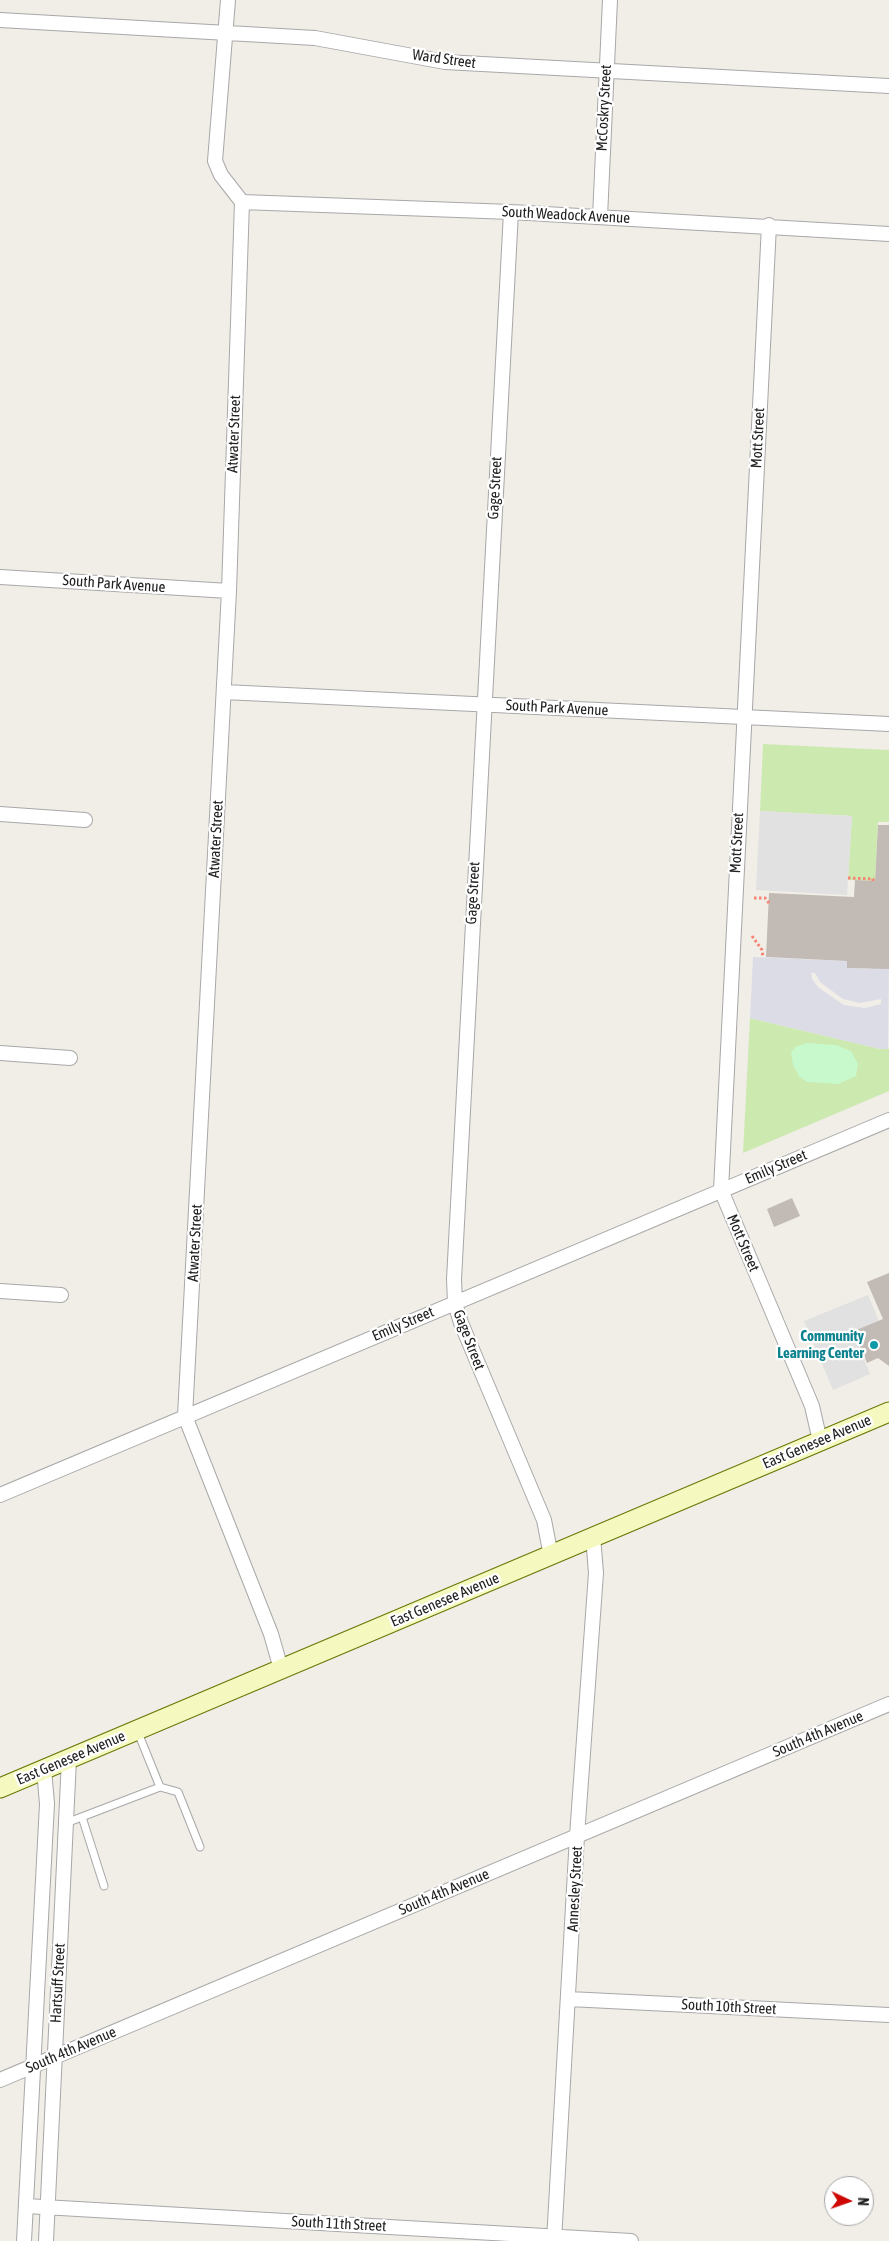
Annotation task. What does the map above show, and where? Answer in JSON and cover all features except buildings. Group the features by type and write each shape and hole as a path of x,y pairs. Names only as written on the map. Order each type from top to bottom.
{"main road":[{"name":"East Genesee Avenue","path":"0,1788 889,1412"}],"street":[{"path":"228,0 214,148 215,161 221,175 242,202"},
{"name":"McCoskry Street","path":"600,217 610,0"},
{"name":"Ward Street","path":"0,20 314,38 445,62 889,86"},
{"name":"South Weadock Avenue","path":"242,202 511,212 889,234"},
{"name":"Atwater Street","path":"242,202 229,591 185,1416 271,1634 281,1669"},
{"name":"Gage Street","path":"511,212 483,704 454,1279 455,1303 461,1323 544,1520 551,1556"},
{"name":"Mott Street","path":"769,226 721,1190 812,1406 820,1441"},
{"name":"South Park Avenue","path":"0,577 229,591"},
{"name":"South Park Avenue","path":"224,692 889,724"},
{"path":"0,814 85,820"},
{"path":"0,1053 70,1058"},
{"name":"Emily Street","path":"0,1495 889,1120"},
{"path":"0,1290 61,1295"},
{"name":"Annesley Street","path":"554,2239 577,1836 596,1573 593,1536"},
{"name":"South 4th Avenue","path":"0,2080 889,1704"},
{"name":"Hartsuff Street","path":"46,2241 69,1758"},
{"name":"Hartsuff Street","path":"24,2241 47,1804 44,1769"},
{"name":"South 10th Street","path":"569,1999 889,2015"},
{"path":"26,2206 48,2207"},
{"name":"South 11th Street","path":"48,2207 554,2239 631,2241"}],"lane":[{"path":"137,1730 160,1787"},
{"path":"65,1823 160,1787 178,1792 200,1847"},
{"path":"82,1817 104,1886"}],"path":[{"path":"848,878 873,879 873,881"},
{"path":"754,898 765,898 769,903"},
{"path":"752,936 762,950 763,957"}],"green space":[{"path":"763,744 889,750 889,822 878,822 875,881 848,880 852,816 760,811"},
{"path":"750,1018 880,1049 889,1049 889,1091 743,1153"},
{"path":"807,1043 836,1045 851,1051 858,1064 856,1076 838,1084 807,1082 799,1076 793,1065 791,1052 797,1046"}],"shaded area":[{"path":"760,811 852,816 847,895 756,890"},
{"path":"753,957 847,961 847,968 870,969 889,963 888,1049 880,1049 750,1018","holes":["811,973 815,973 820,982 843,999 860,1003 881,999 881,1004 865,1008 844,1005 819,988 812,979"]},
{"path":"868,1295 879,1321 853,1332 870,1374 833,1390 804,1321"}],"place":[{"name":"Community Learning Center","path":"874,1345"}]}
